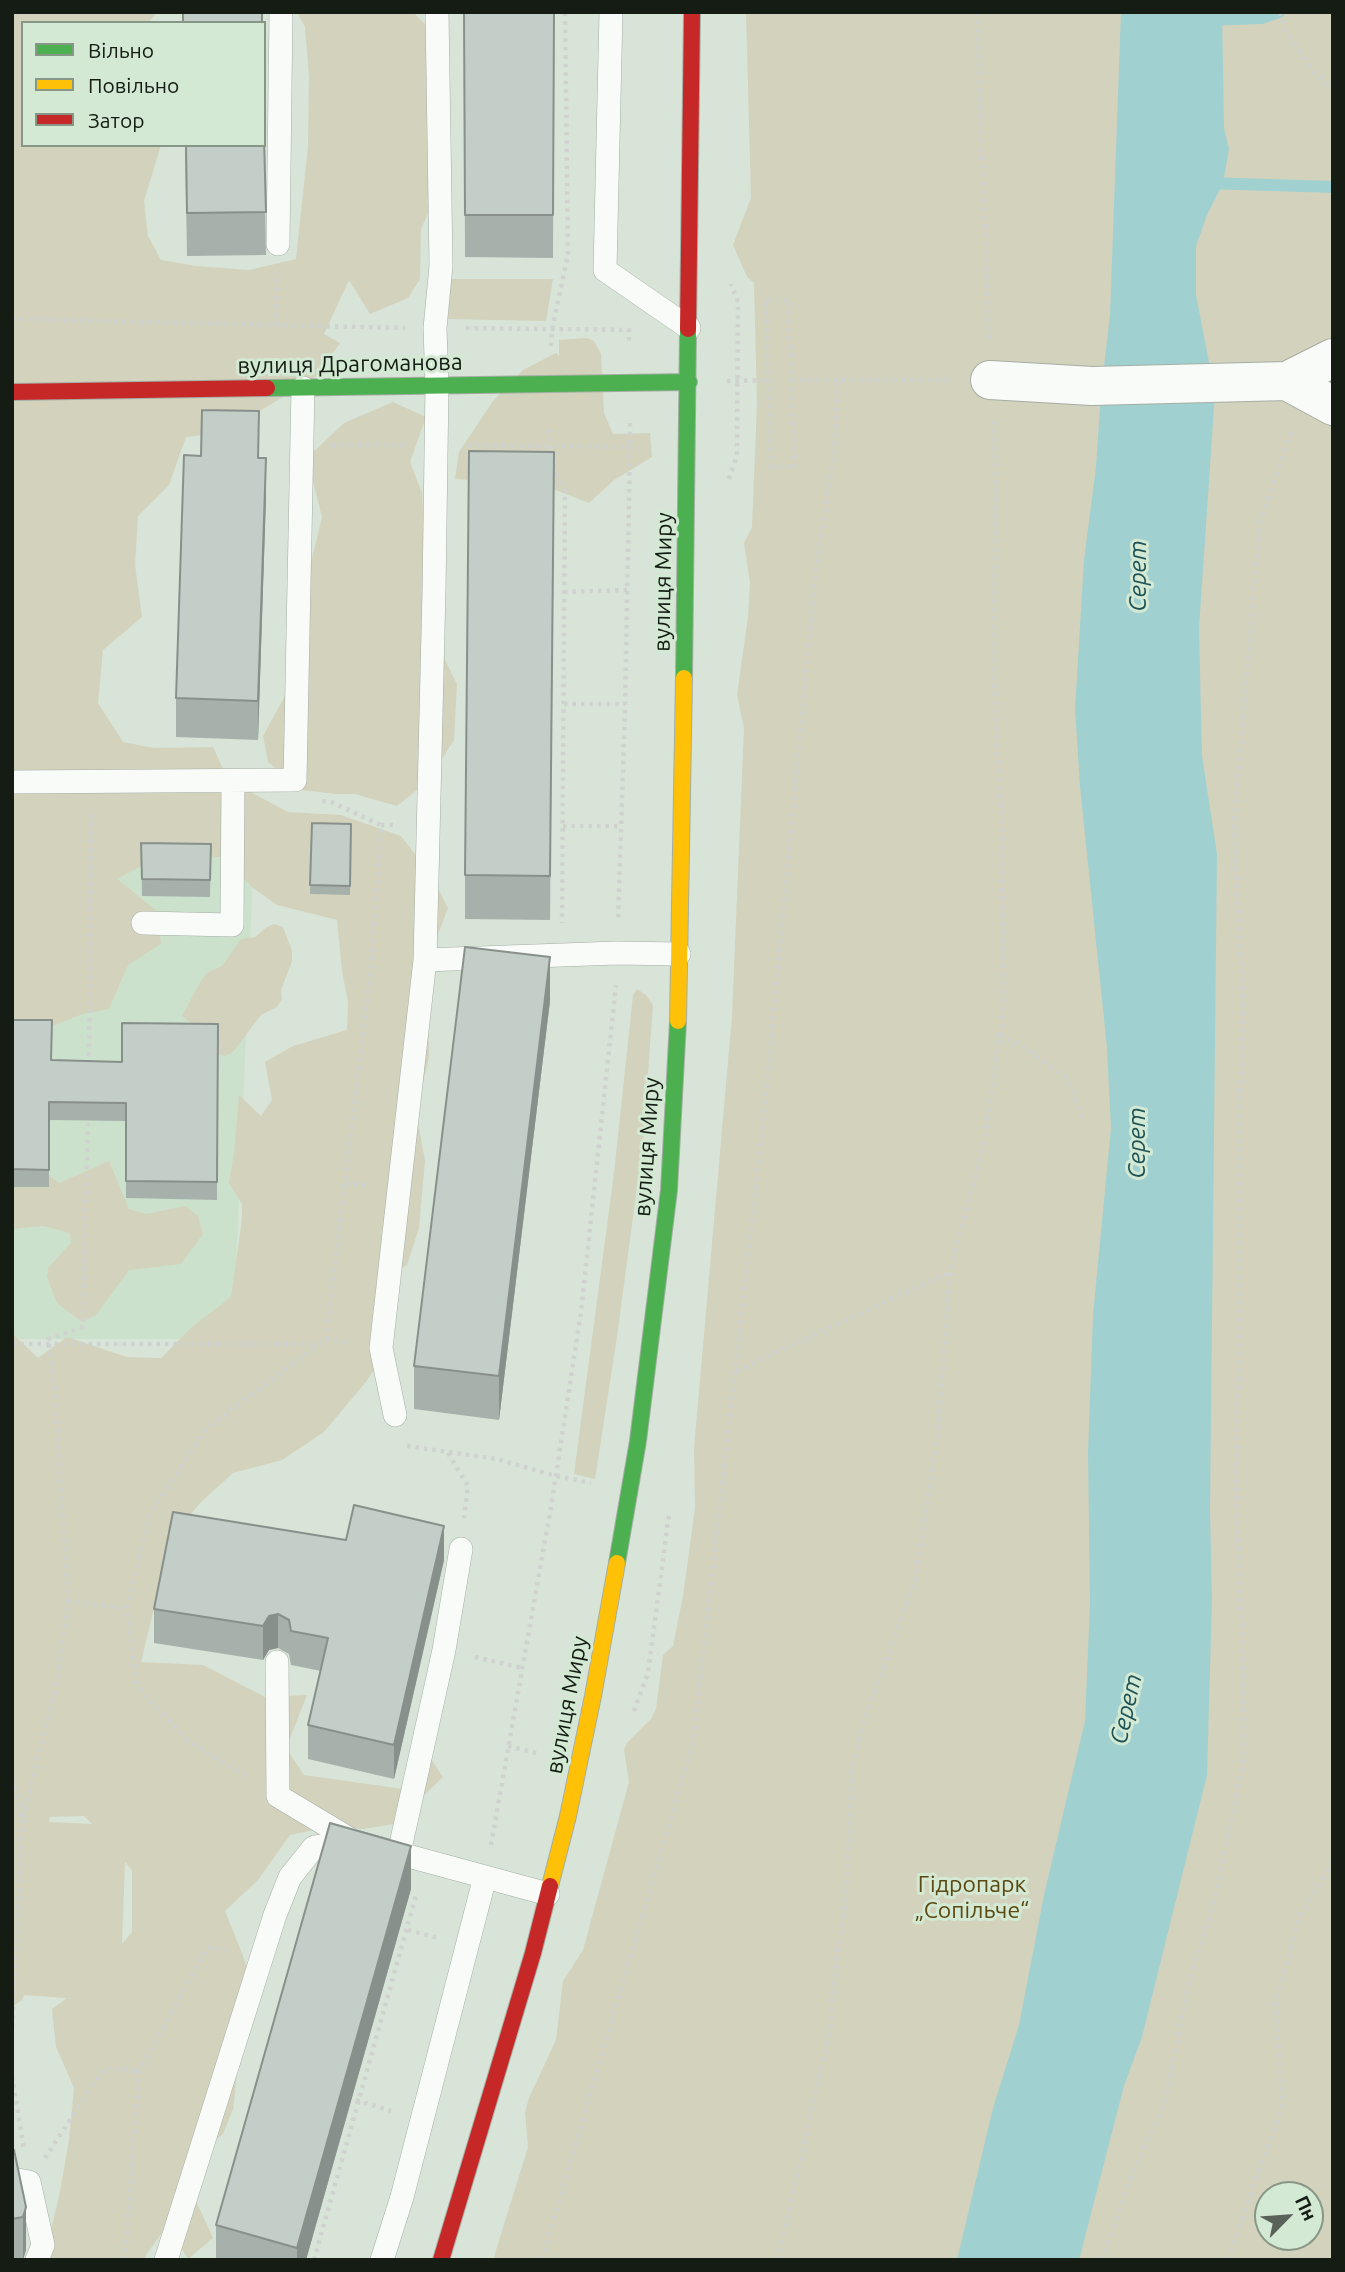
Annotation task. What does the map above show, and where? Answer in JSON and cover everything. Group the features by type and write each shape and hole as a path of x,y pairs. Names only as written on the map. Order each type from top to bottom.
{"main road":[{"name":"вулиця Миру","path":"441,2260 533,1953 568,1816 593,1696 638,1441 669,1190 678,1026 689,382 692,12"},
{"name":"вулиця Драгоманова","path":"12,392 689,382"}],"street":[{"path":"990,380 1092,386 1287,381 1333,358"},
{"path":"1287,381 1333,406"}],"lane":[{"path":"278,244 281,12"},
{"path":"395,1415 381,1348 425,960 434,591 437,386 435,328 441,266 437,12"},
{"path":"611,12 605,271 689,328"},
{"path":"12,782 295,780 303,388"},
{"path":"143,923 232,925 233,781"},
{"path":"425,960 617,953 679,954"},
{"path":"399,1853 443,1650 461,1549"},
{"path":"277,1662 278,1796 353,1841 548,1894"},
{"path":"166,2260 262,1955 290,1877 314,1847 353,1841"},
{"path":"382,2260 402,2197 485,1877"},
{"path":"21,2180 43,2245 37,2260"}],"path":[{"path":"561,955 565,491 550,460 550,384 552,330 568,254 565,12"},
{"path":"778,2260 831,2025 833,1986 846,1899 852,1770 866,1715 916,1577 938,1432 950,1272 985,1138 1004,1005 1001,809 993,664 996,484 977,12"},
{"path":"1279,12 1313,71 1333,89"},
{"path":"276,325 278,244"},
{"path":"766,300 789,300 791,380 794,467 771,467 766,300"},
{"path":"12,319 629,330 630,383"},
{"path":"791,380 990,380"},
{"path":"542,2260 693,1742 763,1124 816,568 834,454 838,380"},
{"path":"1102,2260 1132,2175 1165,2102 1189,1981 1212,1910 1243,1764 1237,1476 1243,1003 1234,823 1260,521 1298,408 1295,394 1287,381"},
{"path":"303,444 630,447 622,825 615,1002 583,1298 556,1476 485,1877"},
{"path":"564,592 627,590"},
{"path":"564,704 625,704"},
{"path":"89,1065 91,782"},
{"path":"278,1796 189,1742 137,1686 127,1608 149,1515 207,1428 326,1339 372,958 380,825 331,802"},
{"path":"562,826 622,825"},
{"path":"999,1035 1023,1046 1065,1077 1074,1093 1083,1122"},
{"path":"12,2026 23,1818 56,1687 68,1601 54,1382 48,1339 83,1327 88,1120"},
{"path":"735,1371 950,1272"},
{"path":"12,1344 319,1345"},
{"path":"395,1415 394,1445 497,1459 556,1476"},
{"path":"447,1452 468,1486 461,1549"},
{"path":"68,1601 127,1608"},
{"path":"443,1650 522,1668"},
{"path":"508,1746 548,1755"},
{"path":"12,1779 23,1818"},
{"path":"314,2260 426,1861"},
{"path":"1228,2260 1282,2106 1276,2001 1300,1914 1333,1861"},
{"path":"408,1930 423,1934"},
{"path":"125,2260 139,2071 208,1947 232,1951"},
{"path":"21,2180 104,2068 139,2071"},
{"path":"12,2076 21,2180"},
{"path":"358,2101 400,2114"}],"shaded area":[{"path":"12,825 255,828 233,1339 12,1339"}],"green space":[{"path":"13,12 157,12 150,21 21,21 21,147 160,147 144,201 148,236 161,260 249,270 296,259 308,147 309,77 305,27 297,12 413,12 448,47 447,170 421,229 420,279 408,298 370,314 349,280 324,334 340,343 317,376 255,414 238,431 186,437 169,485 138,516 135,565 142,617 103,650 98,703 123,742 154,748 213,747 228,780 288,812 341,815 401,836 430,873 448,908 427,963 429,1058 416,1111 425,1161 419,1228 407,1265 385,1278 384,1356 324,1432 282,1460 233,1473 200,1503 166,1545 141,1662 203,1665 265,1697 307,1695 286,1748 304,1775 403,1789 415,1736 443,1777 394,1824 363,1829 329,1827 290,1835 258,1880 225,1911 257,2001 240,2048 233,2109 223,2134 202,2151 190,2188 213,2238 188,2259 167,2226 145,2260 44,2260 60,2192 74,2088 56,2047 52,2009 67,1998 24,1995 22,2000 12,2007 12,1333 38,1358 67,1337 127,1357 161,1358 192,1327 231,1297 242,1219 242,1204 229,1183 239,1095 261,1116 272,1100 265,1062 293,1046 347,1030 348,1002 337,920 277,905 253,888 222,857 160,856 117,879 158,912 161,944 128,965 109,1009 82,1014 43,1030 12,1025","holes":["84,1816 92,1824 49,1822 50,1817","125,1862 132,1870 132,1932 122,1944"]},
{"name":"Гідропарк „Сопільче“","path":"746,12 1333,12 1333,2260 493,2260 528,2147 525,2113 529,2098 556,2040 563,1981 583,1950 629,1782 624,1750 627,1743 651,1719 656,1709 663,1655 673,1646 695,1508 694,1448 732,1016 744,728 737,695 748,617 750,583 744,543 752,527 757,404 754,283 747,277 733,245 751,198"},
{"path":"451,279 553,279 546,321 448,319"},
{"path":"587,338 594,341 601,354 604,413 613,434 650,433 652,457 614,480 589,503 553,489 455,479 459,452 493,401 523,370 556,353 559,356 559,340"},
{"path":"393,402 426,417 410,462 422,493 439,648 457,684 454,740 428,781 397,806 355,794 302,790 268,762 263,736 300,668 310,625 307,579 322,517 307,458 344,423"},
{"path":"274,924 283,927 292,951 292,961 281,990 282,999 277,1007 261,1015 233,1052 225,1056 217,1054 203,1032 182,1016 202,979 207,973 222,966 241,939 255,937"},
{"path":"637,989 646,995 653,1005 643,1142 595,1479 574,1474 614,1173 633,995"},
{"path":"109,1161 129,1209 146,1214 185,1206 198,1216 203,1234 181,1264 129,1270 97,1314 82,1322 57,1303 47,1277 48,1268 71,1243 70,1233 43,1226 12,1229 12,1179 44,1172 59,1183"}],"water":[{"name":"Серет","path":"1121,12 1222,12 1224,128 1229,149 1223,183 1207,215 1196,246 1196,295 1215,393 1199,628 1202,756 1217,854 1210,1509 1212,1600 1207,1775 1142,2037 1124,2086 1079,2260 957,2260 993,2108 1019,2025 1044,1895 1085,1721 1090,1603 1088,1453 1093,1315 1111,1128 1107,1048 1080,786 1075,709 1084,560 1096,467 1110,315"}],"building":[{"path":"183,12 262,12 262,21 183,21"},
{"path":"464,12 554,12 553,215 465,215"},
{"path":"186,147 264,147 266,212 187,213"},
{"path":"202,410 259,411 258,458 266,458 258,701 176,698 184,455 201,456"},
{"path":"469,451 554,452 550,876 465,875"},
{"path":"312,823 351,824 350,886 310,885"},
{"path":"141,843 211,844 210,880 142,879"},
{"path":"465,947 550,957 499,1376 414,1366"},
{"path":"12,1020 52,1020 51,1060 122,1062 122,1023 218,1024 217,1182 126,1181 126,1103 49,1102 49,1170 12,1169"},
{"path":"354,1505 444,1526 394,1745 308,1725 328,1638 291,1631 289,1620 278,1614 269,1616 263,1626 154,1609 173,1512 346,1540"},
{"path":"330,1823 411,1846 297,2248 216,2225"},
{"path":"12,2149 26,2207 23,2217 12,2219"}],"waterway":[{"path":"1207,20 1261,18 1279,12"},
{"path":"1207,183 1333,187"}],"traffic: fast":[{"path":"684,678 688,329"},
{"path":"267,388 689,382"},
{"path":"617,1563 638,1441 669,1190 678,1021"}],"traffic: slow":[{"path":"678,1021 684,678"},
{"path":"550,1886 568,1816 593,1696 617,1563"}],"traffic: jam":[{"path":"688,329 692,12"},
{"path":"12,392 267,388"},
{"path":"441,2260 533,1953 550,1886"}]}
